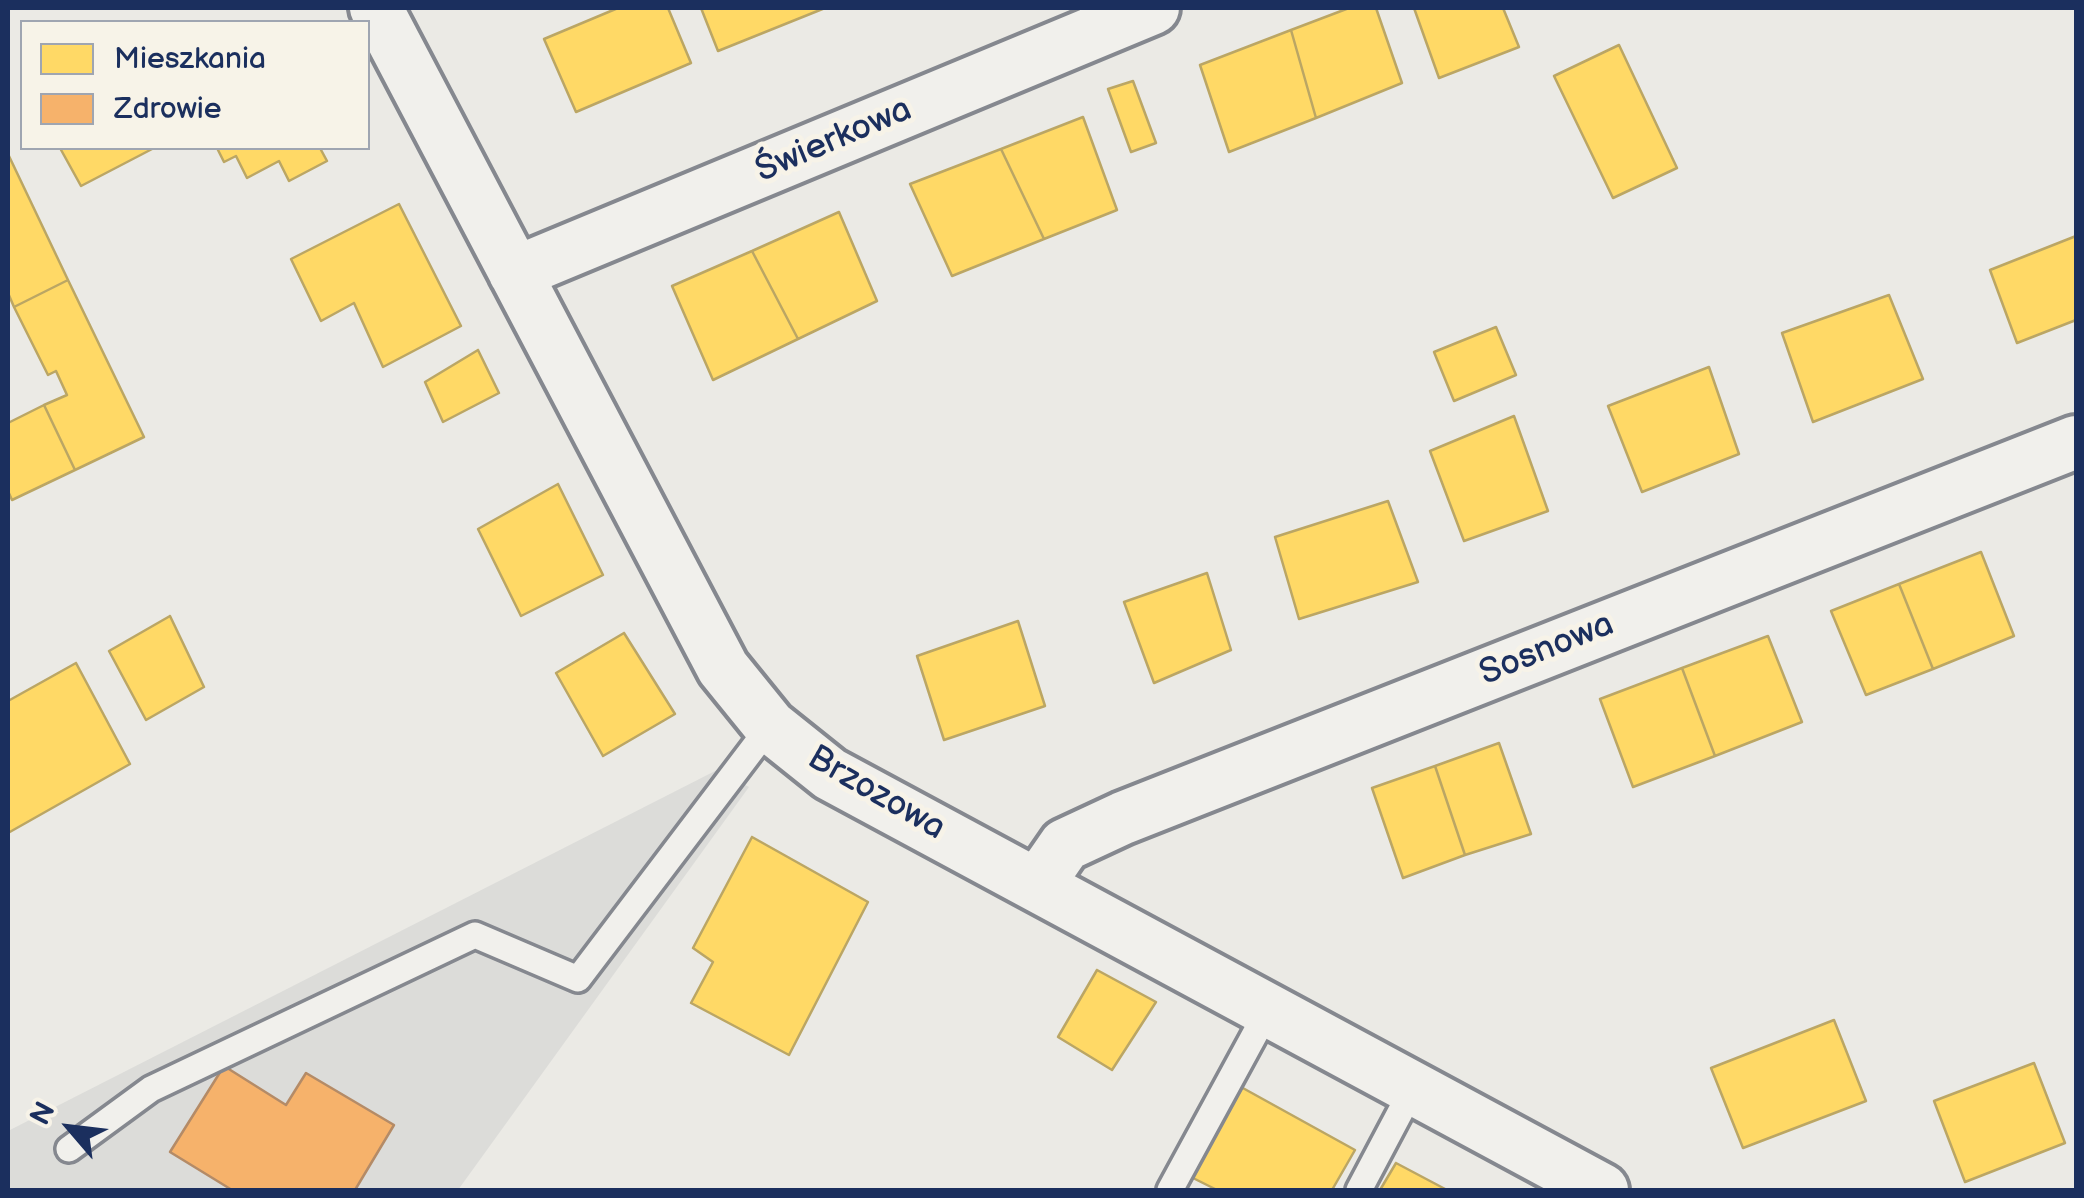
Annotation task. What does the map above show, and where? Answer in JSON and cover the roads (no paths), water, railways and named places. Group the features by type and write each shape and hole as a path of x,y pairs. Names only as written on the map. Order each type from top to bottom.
{"street":[{"name":"Brzozowa","path":"376,8 722,668 770,726 830,774 1602,1190"},
{"name":"Świerkowa","path":"515,273 1153,8"},
{"name":"Sosnowa","path":"1038,884 1065,845 1122,818 2076,442"}],"lane":[{"path":"69,1150 152,1089 475,936 578,979 770,726"},
{"path":"1170,1190 1268,1010"},
{"path":"1359,1190 1413,1088"}]}
